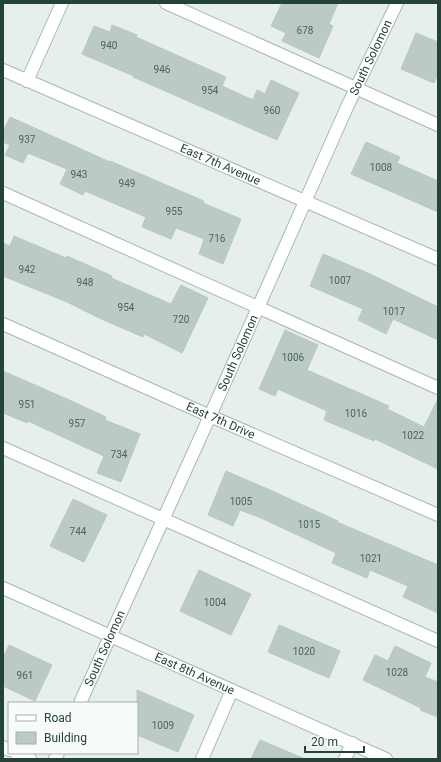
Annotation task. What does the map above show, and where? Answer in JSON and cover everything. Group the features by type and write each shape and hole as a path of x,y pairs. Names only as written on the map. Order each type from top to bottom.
{"street":[{"path":"27,81 62,3"},
{"path":"166,3 438,125"},
{"name":"South Solomon","path":"80,702 356,89 397,3"},
{"name":"East 7th Avenue","path":"3,70 438,259"},
{"path":"3,193 438,388"},
{"name":"East 7th Drive","path":"3,324 438,515"},
{"path":"3,448 164,518 438,641"},
{"name":"East 8th Avenue","path":"3,588 386,759"},
{"path":"202,759 232,690"},
{"path":"345,759 352,743"},
{"path":"18,754 30,759"}],"building":[{"path":"282,3 338,3 329,24 333,26 319,58 282,41 286,33 271,26"},
{"path":"112,25 137,35 136,37 226,77 222,86 253,100 257,90 265,94 271,80 299,93 277,140 82,54 94,26 110,32"},
{"path":"416,33 438,42 438,74 434,83 401,69"},
{"path":"10,117 110,162 204,201 203,203 241,219 223,264 199,254 204,239 176,228 171,239 142,227 146,217 85,191 83,195 60,184 67,169 28,153 23,163 5,155 10,145 3,142 3,132"},
{"path":"366,142 400,157 397,163 438,181 438,212 351,174"},
{"path":"14,236 66,258 67,256 112,276 111,278 171,304 181,285 208,298 182,353 144,334 143,337 67,302 3,276 3,243 10,246"},
{"path":"323,254 370,274 438,307 438,340 393,319 386,334 358,320 363,309 310,286"},
{"path":"285,330 318,345 307,370 389,406 387,409 424,427 438,399 438,469 375,439 374,441 324,420 327,411 278,389 275,396 259,389"},
{"path":"3,371 106,417 105,420 140,434 121,482 97,473 104,456 28,421 27,423 3,413"},
{"path":"226,471 338,521 337,522 438,565 438,613 403,597 408,586 370,570 367,578 332,563 336,553 261,518 240,510 233,526 208,515"},
{"path":"73,499 107,515 84,562 50,546"},
{"path":"199,570 251,594 231,635 180,611"},
{"path":"279,625 340,651 329,678 268,652"},
{"path":"9,645 52,665 35,701 3,686 3,658"},
{"path":"395,646 431,663 425,677 438,682 438,717 420,710 421,708 363,680 375,655 388,661"},
{"path":"137,690 194,715 178,752 138,735"},
{"path":"260,740 305,759 251,759"}]}
